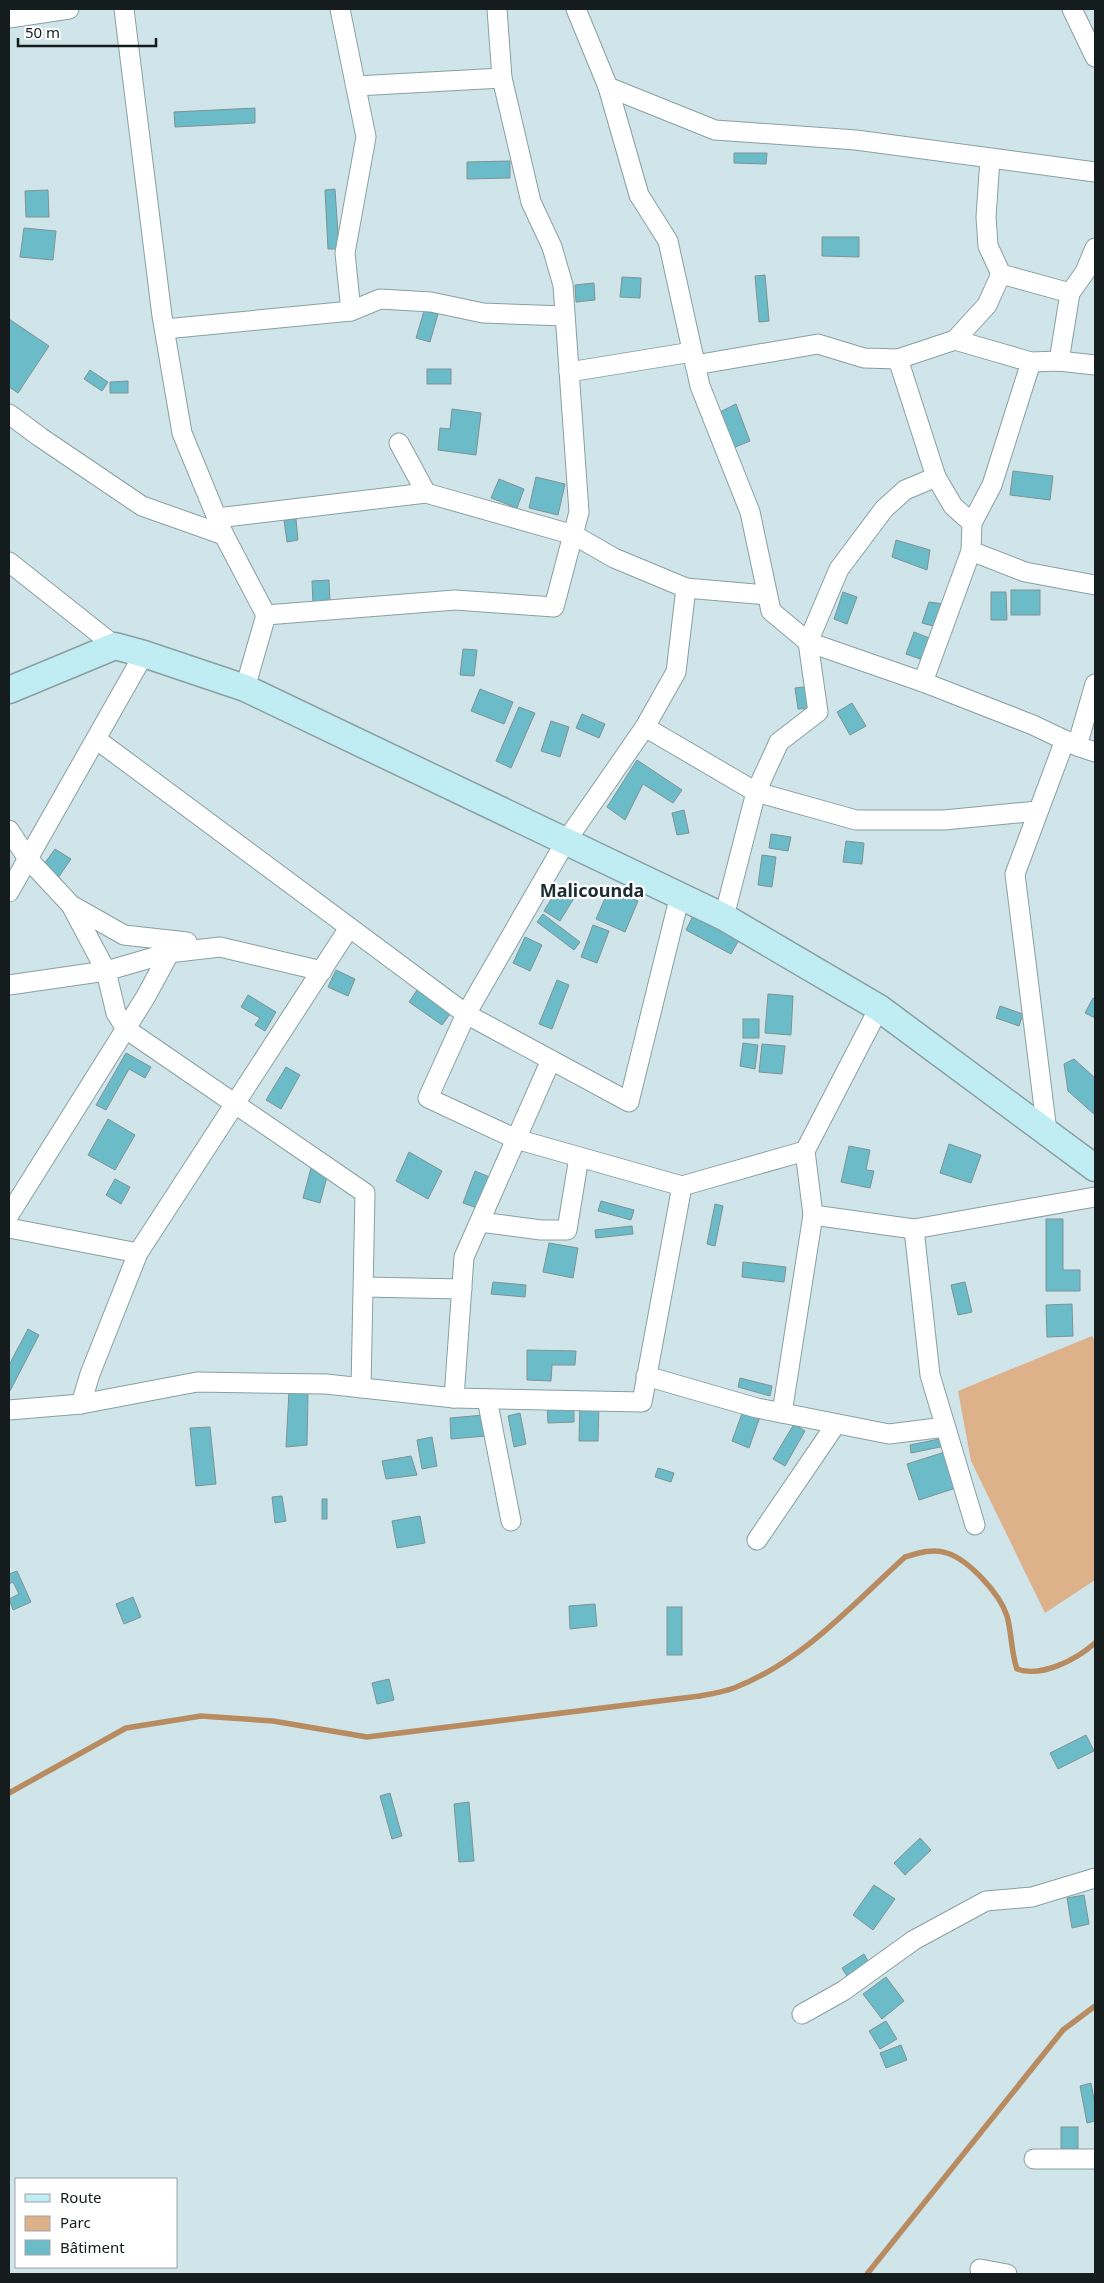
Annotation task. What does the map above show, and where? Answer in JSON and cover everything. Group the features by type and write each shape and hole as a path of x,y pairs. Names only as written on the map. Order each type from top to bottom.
{"main road":[{"path":"9,690 114,646 144,654 245,688 724,917 879,1008 1095,1168"}],"street":[{"path":"9,18 69,9"},
{"path":"124,9 165,329 182,432 221,526 266,616 245,688"},
{"path":"340,9 366,137 345,253 351,311"},
{"path":"266,616 455,600 554,607 579,512 563,285 552,247 531,202 502,78 497,9"},
{"path":"576,9 608,87 639,195 668,241 700,386 750,512 771,611 808,642 923,682 1033,725 1095,752"},
{"path":"1072,9 1095,57"},
{"path":"356,86 502,78"},
{"path":"608,87 715,130 856,140 1095,172"},
{"path":"569,372 818,344 864,358 898,359 955,340 987,305 1001,274 988,246 986,217 990,159"},
{"path":"1059,360 1070,293 1085,272 1095,248"},
{"path":"1001,274 1070,293"},
{"path":"165,329 351,311 380,299 431,302 483,313 565,316"},
{"path":"955,340 1031,362 1059,360 1095,365"},
{"path":"898,359 936,478 953,506 972,524"},
{"path":"923,682 971,551 972,524 992,485 1031,362"},
{"path":"9,414 142,506 221,526 426,493 574,535 614,558 686,588 767,596"},
{"path":"399,443 426,493"},
{"path":"724,917 756,792 779,742 818,712 808,642 839,570 884,509 905,490 936,478"},
{"path":"971,551 1025,572 1095,585"},
{"path":"9,562 114,646"},
{"path":"686,588 676,672 645,728 566,841 466,1014 428,1098 516,1139 682,1186 805,1151"},
{"path":"9,892 144,654"},
{"path":"1047,1132 1015,874 1038,811 1071,743 1095,684"},
{"path":"645,728 756,792 856,820 944,820 1038,811"},
{"path":"96,739 466,1014 629,1102 680,895"},
{"path":"9,830 28,860 71,905 106,971 116,1013 126,1029 236,1102 365,1194 362,1388"},
{"path":"71,905 124,935 172,947 220,947 322,971"},
{"path":"81,1404 90,1374 138,1253 350,928"},
{"path":"9,985 106,971 172,947"},
{"path":"9,1215 145,998 172,947"},
{"path":"782,1413 813,1215 805,1151 879,1008"},
{"path":"454,1398 464,1257 550,1060"},
{"path":"480,1222 541,1230 567,1230 579,1157"},
{"path":"9,1410 81,1404 197,1382 326,1384 454,1398 642,1402 682,1186"},
{"path":"813,1215 914,1229 1095,1197"},
{"path":"9,1228 138,1253"},
{"path":"914,1229 930,1375 975,1525"},
{"path":"364,1287 462,1289"},
{"path":"646,1376 782,1413 890,1434 945,1427"},
{"path":"487,1399 512,1521"},
{"path":"757,1540 836,1424"},
{"path":"802,2014 843,1992 914,1940 986,1901 1032,1897 1095,1878"},
{"path":"1034,2159 1095,2158"},
{"path":"980,2269 1007,2274"}],"green space":[{"path":"1092,1336 1095,1341 1095,1580 1045,1613 971,1461 958,1391"}],"building":[{"path":"255,108 255,123 175,127 174,112"},
{"path":"734,153 767,153 766,164 734,163"},
{"path":"510,161 510,178 467,179 467,162"},
{"path":"335,189 339,249 328,249 325,190"},
{"path":"48,190 49,217 26,217 25,191"},
{"path":"24,228 56,231 53,260 20,257"},
{"path":"822,237 859,237 859,257 822,256"},
{"path":"765,275 769,321 759,322 755,276"},
{"path":"622,277 641,278 640,298 620,297"},
{"path":"594,283 595,300 576,302 575,285"},
{"path":"424,311 438,314 430,342 416,338"},
{"path":"9,319 49,346 18,393 9,387"},
{"path":"427,369 451,369 451,384 427,384"},
{"path":"90,370 108,382 102,391 84,379"},
{"path":"128,381 128,393 110,393 110,382"},
{"path":"736,404 750,441 733,448 718,413"},
{"path":"452,409 481,413 476,455 438,450 440,428 450,429"},
{"path":"1013,471 1053,476 1050,500 1010,495"},
{"path":"536,477 565,484 558,515 529,508"},
{"path":"499,479 524,489 517,508 491,498"},
{"path":"296,519 298,540 287,542 284,520"},
{"path":"896,540 930,550 927,570 892,557"},
{"path":"329,580 330,604 313,605 312,581"},
{"path":"1011,590 1040,590 1040,615 1011,615"},
{"path":"843,592 857,597 847,624 834,619"},
{"path":"991,592 1006,592 1007,620 991,620"},
{"path":"929,602 945,604 937,627 922,623"},
{"path":"914,632 932,639 923,660 906,654"},
{"path":"463,649 477,650 474,676 460,675"},
{"path":"812,686 815,708 798,709 795,688"},
{"path":"480,689 513,702 504,724 471,711"},
{"path":"852,703 866,726 850,735 837,712"},
{"path":"519,707 535,713 511,768 496,761"},
{"path":"582,714 605,724 599,738 576,728"},
{"path":"551,721 569,727 560,757 541,751"},
{"path":"637,760 682,790 673,803 643,784 625,820 607,807"},
{"path":"684,810 689,833 677,835 672,813"},
{"path":"771,834 791,837 788,851 769,848"},
{"path":"846,841 864,843 862,864 843,862"},
{"path":"55,849 71,859 58,878 42,867"},
{"path":"762,855 776,857 772,887 758,885"},
{"path":"558,888 574,898 560,921 544,911"},
{"path":"609,889 638,901 625,932 596,919"},
{"path":"543,914 580,942 574,950 537,922"},
{"path":"694,914 740,938 731,954 686,930"},
{"path":"593,925 609,931 597,963 581,957"},
{"path":"525,937 542,945 530,971 513,963"},
{"path":"336,970 355,979 348,996 328,987"},
{"path":"557,980 569,985 552,1029 539,1024"},
{"path":"419,987 453,1010 442,1025 409,1002"},
{"path":"768,994 793,996 791,1035 765,1033"},
{"path":"248,995 276,1012 265,1031 255,1025 260,1018 241,1007"},
{"path":"1093,998 1095,999 1095,1018 1085,1013"},
{"path":"1000,1006 1023,1014 1019,1026 996,1018"},
{"path":"743,1019 759,1019 759,1038 743,1038"},
{"path":"743,1043 758,1045 755,1069 740,1066"},
{"path":"762,1044 785,1046 782,1074 759,1072"},
{"path":"126,1053 151,1067 145,1078 129,1069 106,1110 96,1105"},
{"path":"1074,1059 1095,1078 1095,1115 1068,1091 1064,1064"},
{"path":"286,1067 300,1075 281,1109 266,1100"},
{"path":"108,1119 135,1135 115,1170 88,1155"},
{"path":"949,1144 981,1155 971,1183 940,1173"},
{"path":"849,1146 870,1150 866,1170 874,1171 870,1188 841,1182"},
{"path":"409,1152 442,1171 428,1199 396,1181"},
{"path":"311,1168 328,1173 320,1203 303,1198"},
{"path":"475,1171 492,1178 480,1209 463,1203"},
{"path":"115,1179 130,1187 121,1204 106,1195"},
{"path":"601,1201 634,1210 631,1220 598,1211"},
{"path":"715,1204 723,1206 715,1246 707,1244"},
{"path":"1046,1219 1063,1219 1063,1270 1080,1270 1080,1291 1046,1291"},
{"path":"632,1226 633,1234 596,1238 595,1230"},
{"path":"549,1243 578,1248 573,1278 543,1272"},
{"path":"743,1262 786,1267 784,1282 742,1277"},
{"path":"493,1282 526,1285 525,1297 491,1294"},
{"path":"965,1282 972,1312 958,1315 951,1285"},
{"path":"1072,1304 1073,1336 1047,1337 1046,1305"},
{"path":"28,1329 39,1335 10,1391 9,1365"},
{"path":"527,1350 576,1351 575,1365 552,1365 551,1381 527,1380"},
{"path":"740,1378 772,1386 770,1396 738,1387"},
{"path":"289,1391 308,1392 307,1445 286,1447"},
{"path":"580,1403 599,1403 598,1441 579,1441"},
{"path":"574,1404 574,1422 548,1423 547,1405"},
{"path":"744,1408 761,1414 749,1448 732,1441"},
{"path":"520,1413 526,1444 514,1447 508,1416"},
{"path":"484,1415 486,1436 451,1439 450,1418"},
{"path":"794,1424 805,1431 785,1466 773,1459"},
{"path":"210,1427 216,1484 196,1486 190,1428"},
{"path":"432,1437 437,1466 422,1469 417,1440"},
{"path":"944,1438 945,1446 911,1453 910,1445"},
{"path":"948,1451 959,1487 919,1500 907,1464"},
{"path":"411,1456 417,1475 386,1479 382,1461"},
{"path":"658,1468 674,1473 671,1482 655,1477"},
{"path":"282,1496 286,1521 275,1523 272,1497"},
{"path":"322,1499 327,1499 327,1519 322,1519"},
{"path":"420,1516 425,1543 397,1548 392,1521"},
{"path":"17,1571 31,1602 13,1610 9,1599 19,1594 13,1582 9,1584 9,1574"},
{"path":"133,1597 141,1617 124,1624 116,1604"},
{"path":"595,1604 597,1626 570,1629 569,1606"},
{"path":"667,1607 682,1607 682,1655 667,1655"},
{"path":"389,1679 394,1700 377,1704 372,1683"},
{"path":"1086,1735 1094,1751 1058,1769 1050,1753"},
{"path":"390,1793 402,1836 392,1839 380,1796"},
{"path":"469,1802 474,1861 459,1862 454,1804"},
{"path":"920,1838 931,1850 905,1875 894,1863"},
{"path":"874,1885 895,1899 873,1930 853,1915"},
{"path":"1084,1895 1089,1924 1072,1928 1067,1898"},
{"path":"864,1954 872,1968 850,1981 842,1968"},
{"path":"886,1977 904,2001 882,2019 863,1994"},
{"path":"886,2021 897,2039 880,2049 869,2031"},
{"path":"901,2045 907,2060 886,2068 880,2053"},
{"path":"1091,2083 1095,2105 1095,2121 1087,2123 1080,2086"},
{"path":"1061,2127 1078,2127 1078,2149 1061,2149"}],"waterway":[{"path":"9,1793 126,1728 201,1716 273,1721 367,1737 700,1696 726,1691 759,1677 804,1648 846,1613 905,1557 926,1552 936,1551 956,1557 974,1570 991,1588 1007,1616 1017,1669 1027,1671 1048,1669 1069,1661 1095,1643"},
{"path":"867,2274 1063,2030 1095,2006"}],"district":[{"name":"Malicounda","path":"592,890"}]}
